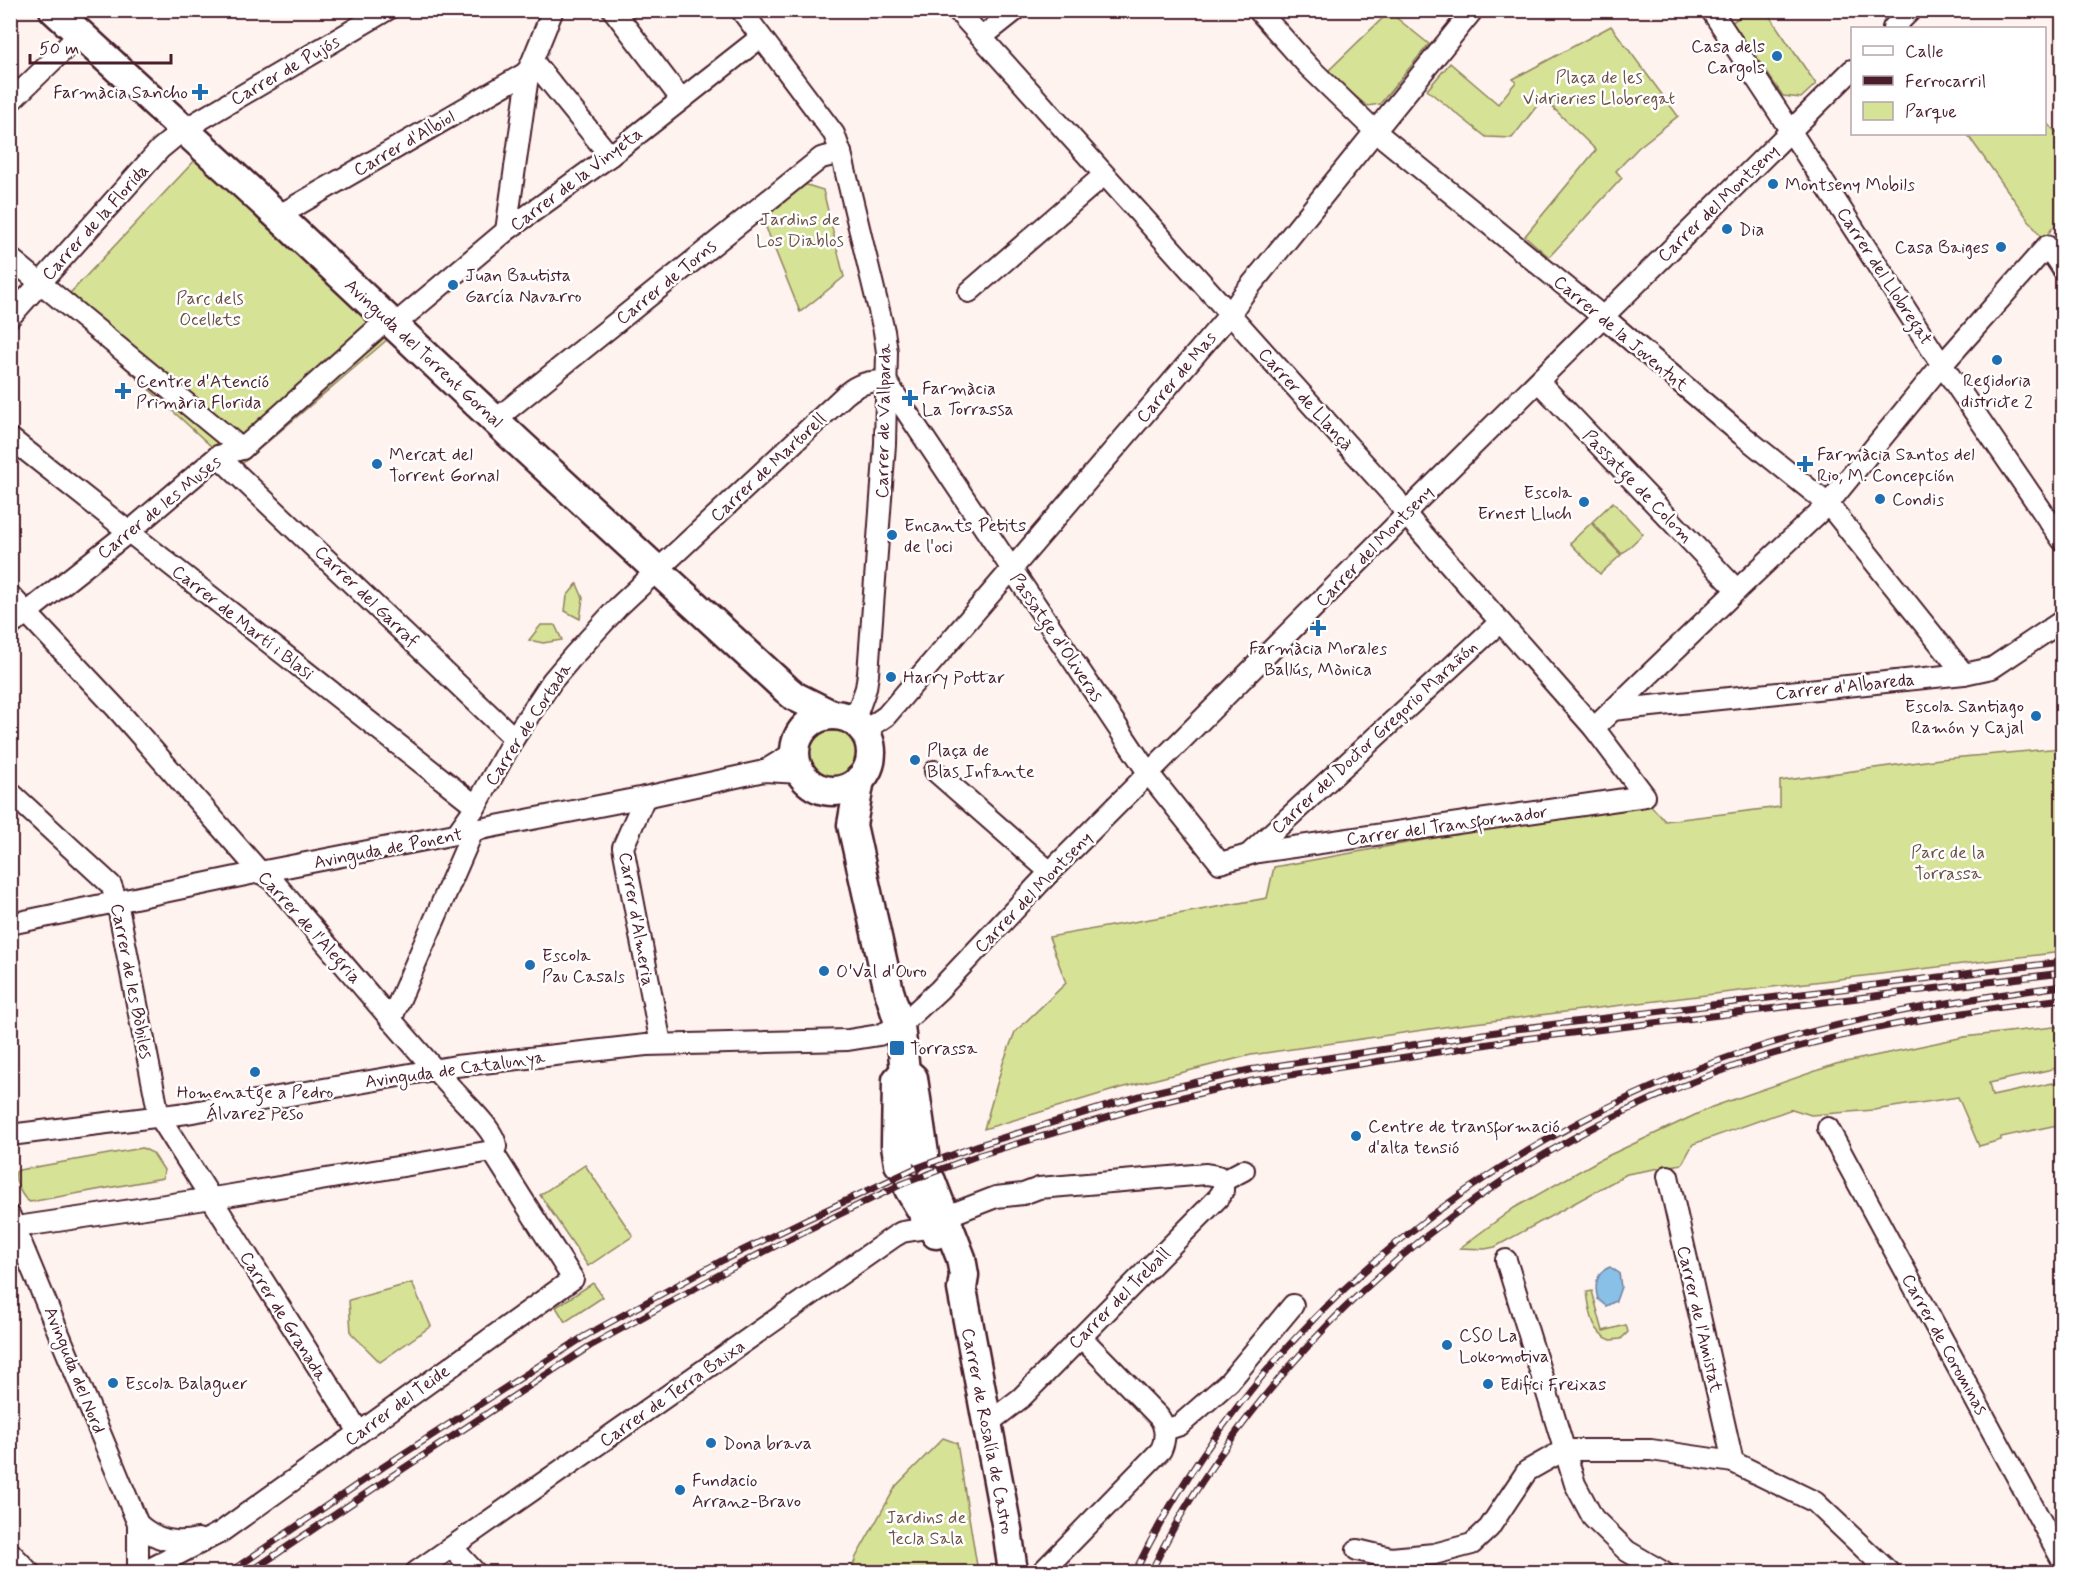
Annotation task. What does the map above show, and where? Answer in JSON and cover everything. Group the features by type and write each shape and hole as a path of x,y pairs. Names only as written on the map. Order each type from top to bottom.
{"street":[{"name":"Carrer de Pujós","path":"183,130 387,10"},
{"path":"506,231 531,65 553,10"},
{"path":"613,10 681,99"},
{"name":"Carrer de Vallparda","path":"741,10 834,134 841,153 884,331 887,352 885,444 868,674 866,688 850,722"},
{"name":"Carrer de Llançà","path":"957,10 1396,499 1406,515 1594,728 1634,799"},
{"path":"982,37 1016,10"},
{"name":"Carrer de la Joventut","path":"1258,10 1309,67 1376,132 1828,504 1964,674"},
{"name":"Carrer de Mas","path":"850,722 886,716 1230,314 1473,10"},
{"name":"Carrer del Llobregat","path":"1711,10 1942,365 2062,540"},
{"name":"Avinguda del Torrent Gornal","path":"56,11 794,696 850,722"},
{"path":"10,102 80,34"},
{"name":"Carrer de la Vinyeta","path":"391,322 506,231 610,156 761,37"},
{"path":"531,65 610,156"},
{"name":"Carrer d'Albiol","path":"278,216 524,74 531,65"},
{"name":"Carrer del Montseny","path":"900,1026 939,990 1050,872 1406,515 1412,506 1851,71"},
{"name":"Carrer de la Florida","path":"10,318 160,149 183,130"},
{"name":"Carrer de Torns","path":"495,420 821,158 841,153"},
{"path":"969,292 1104,175"},
{"path":"1594,728 1828,504 1942,365 2048,246 2062,268"},
{"path":"10,258 242,449"},
{"name":"Carrer de les Muses","path":"10,626 130,531 218,456 242,449 391,322"},
{"name":"Passatge d'Oliveras","path":"886,381 1149,774 1220,863 1249,854"},
{"name":"Carrer de Martorell","path":"657,569 846,394 864,383 886,381"},
{"name":"Passatge de Colom","path":"1539,382 1737,590"},
{"name":"Carrer de Martí i Blasi","path":"10,438 476,806"},
{"name":"Carrer del Garraf","path":"218,456 514,738"},
{"name":"Carrer de Cortada","path":"391,1020 476,806 514,738 552,681 574,654 618,606 657,569"},
{"name":"Carrer de l'Alegria","path":"10,595 116,708 260,872 274,882 391,1020 474,1112 496,1141 496,1147 492,1151 573,1279"},
{"name":"Carrer d'Albareda","path":"1612,710 1964,674 1992,668 2062,621"},
{"name":"Carrer del Doctor Gregorio Marañón","path":"1249,854 1500,622"},
{"path":"794,696 798,715 798,756 808,781 826,790 852,825"},
{"path":"798,756 802,731 820,717 850,722 869,740 870,761 860,779 844,789 826,790"},
{"name":"Avinguda de Ponent","path":"10,924 260,872 645,797 764,771 798,756"},
{"path":"935,771 1050,872"},
{"path":"860,779 852,825 889,991 900,1026"},
{"name":"Carrer de les Bòbiles","path":"10,792 107,880 113,889 159,1116 210,1199"},
{"name":"Carrer d'Almeria","path":"645,797 622,847 661,1044"},
{"name":"Carrer del Transformador","path":"1249,854 1634,799"},
{"name":"Avinguda de Catalunya","path":"10,1135 159,1116 435,1069 661,1044 848,1040 879,1035 900,1026"},
{"name":"Carrer de Rosalía de Castro","path":"900,1026 905,1071 897,1080 896,1144 916,1172 938,1222 961,1258 964,1275 962,1289 1013,1572"},
{"name":"Carrer de Corominas","path":"1828,1128 2062,1560"},
{"path":"12,1224 210,1199 492,1151"},
{"path":"1222,1181 1244,1170"},
{"name":"Carrer de Terra Baixa","path":"416,1572 902,1232 938,1222 996,1197 1023,1194 1039,1188 1206,1174 1218,1176 1222,1181"},
{"name":"Carrer de l'Amistat","path":"1668,1176 1733,1462"},
{"name":"Carrer del Treball","path":"987,1424 1021,1398 1218,1197 1223,1191 1222,1181"},
{"name":"Carrer de Granada","path":"210,1199 359,1432"},
{"name":"Avinguda del Nord","path":"12,1224 138,1524 138,1572"},
{"path":"1506,1260 1575,1484 1593,1518 1627,1551 1663,1572"},
{"name":"Carrer del Teide","path":"144,1572 221,1533 573,1279"},
{"path":"1165,1430 1180,1425 1229,1382 1293,1305"},
{"path":"1042,1572 1161,1450 1164,1443 1165,1430 1159,1417 1081,1337"},
{"path":"1357,1550 1391,1558 1434,1554 1472,1544 1489,1528 1527,1471 1564,1450 1651,1450 1733,1462 1815,1502 1889,1572"},
{"name":"Carrer del Teide","path":"138,1524 165,1541 186,1542 221,1533"},
{"path":"452,1547 475,1572"},
{"path":"10,1552 28,1572"}],"green space":[{"path":"1749,11 1766,11 1816,84 1801,98 1783,96 1732,22"},
{"path":"1389,12 1429,44 1380,104 1367,106 1327,72"},
{"name":"Plaça de les Vidrieries Llobregat","path":"1611,26 1678,116 1639,147 1616,171 1622,178 1549,257 1525,236 1596,150 1543,98 1512,138 1486,137 1427,90 1450,63 1498,104 1516,82 1513,79"},
{"path":"2046,123 2062,137 2062,216 2043,240 1968,135 2046,135"},
{"name":"Parc dels Ocellets","path":"198,157 388,339 236,469 58,306"},
{"name":"Jardins de Los Diablos","path":"804,184 823,190 844,277 800,312 763,220"},
{"path":"1613,502 1643,534 1622,554 1592,522"},
{"path":"1591,523 1621,555 1600,574 1570,543"},
{"path":"577,584 583,598 580,619 565,611 567,596"},
{"path":"541,625 555,625 562,640 543,643 529,640"},
{"path":"839,728 852,735 858,743 858,763 852,771 844,777 829,778 816,771 810,763 809,748 816,735 824,729"},
{"name":"Parc de la Torrassa","path":"2062,748 2062,952 1458,1025 1251,1055 1117,1089 984,1129 1003,1063 1015,1032 1066,983 1049,937 1267,898 1274,867 1646,800 1665,821 1780,807 1780,781 1940,759"},
{"path":"2062,1026 2062,1067 1989,1083 1992,1096 2062,1081 2062,1124 2001,1137 2001,1140 1979,1146 1958,1097 1874,1110 1811,1115 1792,1109 1693,1144 1682,1164 1627,1174 1495,1247 1460,1248 1514,1208 1601,1159 1712,1107 1836,1064 1964,1037"},
{"path":"142,1148 153,1153 164,1170 163,1178 30,1202 17,1184 16,1172 19,1170"},
{"path":"585,1165 633,1236 588,1266 540,1195"},
{"path":"412,1283 431,1326 380,1362 351,1333 349,1300"},
{"path":"593,1283 603,1297 565,1322 556,1307"},
{"path":"1592,1291 1603,1331 1626,1325 1628,1332 1621,1339 1611,1340 1604,1337 1595,1326 1587,1292"},
{"name":"Jardins de Tecla Sala","path":"943,1438 957,1443 978,1572 851,1572 856,1557 896,1486"}],"water":[{"path":"1610,1267 1619,1273 1621,1287 1616,1301 1606,1306 1598,1299 1596,1284 1602,1272"}],"railway":[{"path":"230,1572 383,1467 585,1336 723,1260 805,1220 914,1169 979,1145 1146,1094 1249,1070 1516,1029 2062,962"},
{"path":"250,1572 590,1346 728,1270 809,1229 902,1184 979,1155 1149,1105 1252,1081 1515,1040 2062,973"},
{"path":"1135,1572 1188,1478 1250,1391 1322,1311 1401,1239 1488,1176 1580,1122 1678,1076 1779,1041 1884,1015 2062,986"},
{"path":"1151,1572 1188,1503 1217,1459 1264,1397 1313,1341 1365,1289 1420,1241 1479,1197 1540,1157 1605,1121 1672,1090 1741,1064 1860,1032 1981,1010 2062,999"}],"place":[{"name":"Casa dels Cargols","path":"1777,56"},
{"name":"Farmàcia Sancho","path":"200,92"},
{"name":"Montseny Mobils","path":"1773,184"},
{"name":"Dia","path":"1727,229"},
{"name":"Casa Baiges","path":"2001,247"},
{"name":"Juan Bautista García Navarro","path":"453,285"},
{"name":"Regidoria districte 2","path":"1997,360"},
{"name":"Centre d'Atenció Primària Florida","path":"123,391"},
{"name":"Farmàcia La Torrassa","path":"910,398"},
{"name":"Mercat del Torrent Gornal","path":"377,464"},
{"name":"Farmàcia Santos del Rio, M. Concepción","path":"1805,464"},
{"name":"Condis","path":"1880,499"},
{"name":"Escola Ernest Lluch","path":"1584,502"},
{"name":"Encants Petits de l'oci","path":"892,535"},
{"name":"Farmàcia Morales Ballús, Mònica","path":"1318,628"},
{"name":"Harry Pottar","path":"891,677"},
{"name":"Escola Santiago Ramón y Cajal","path":"2036,716"},
{"name":"Plaça de Blas Infante","path":"915,760"},
{"name":"Escola Pau Casals","path":"530,965"},
{"name":"O'Val d'Ouro","path":"824,971"},
{"name":"Torrassa","path":"897,1048"},
{"name":"Homenatge a Pedro Álvarez Peso","path":"255,1072"},
{"name":"Centre de transformació d'alta tensió","path":"1356,1136"},
{"name":"CSO La Lokomotiva","path":"1447,1345"},
{"name":"Escola Balaguer","path":"113,1383"},
{"name":"Edifici Freixas","path":"1488,1384"},
{"name":"Dona brava","path":"711,1443"},
{"name":"Fundacio Arranz-Bravo","path":"680,1490"}]}
